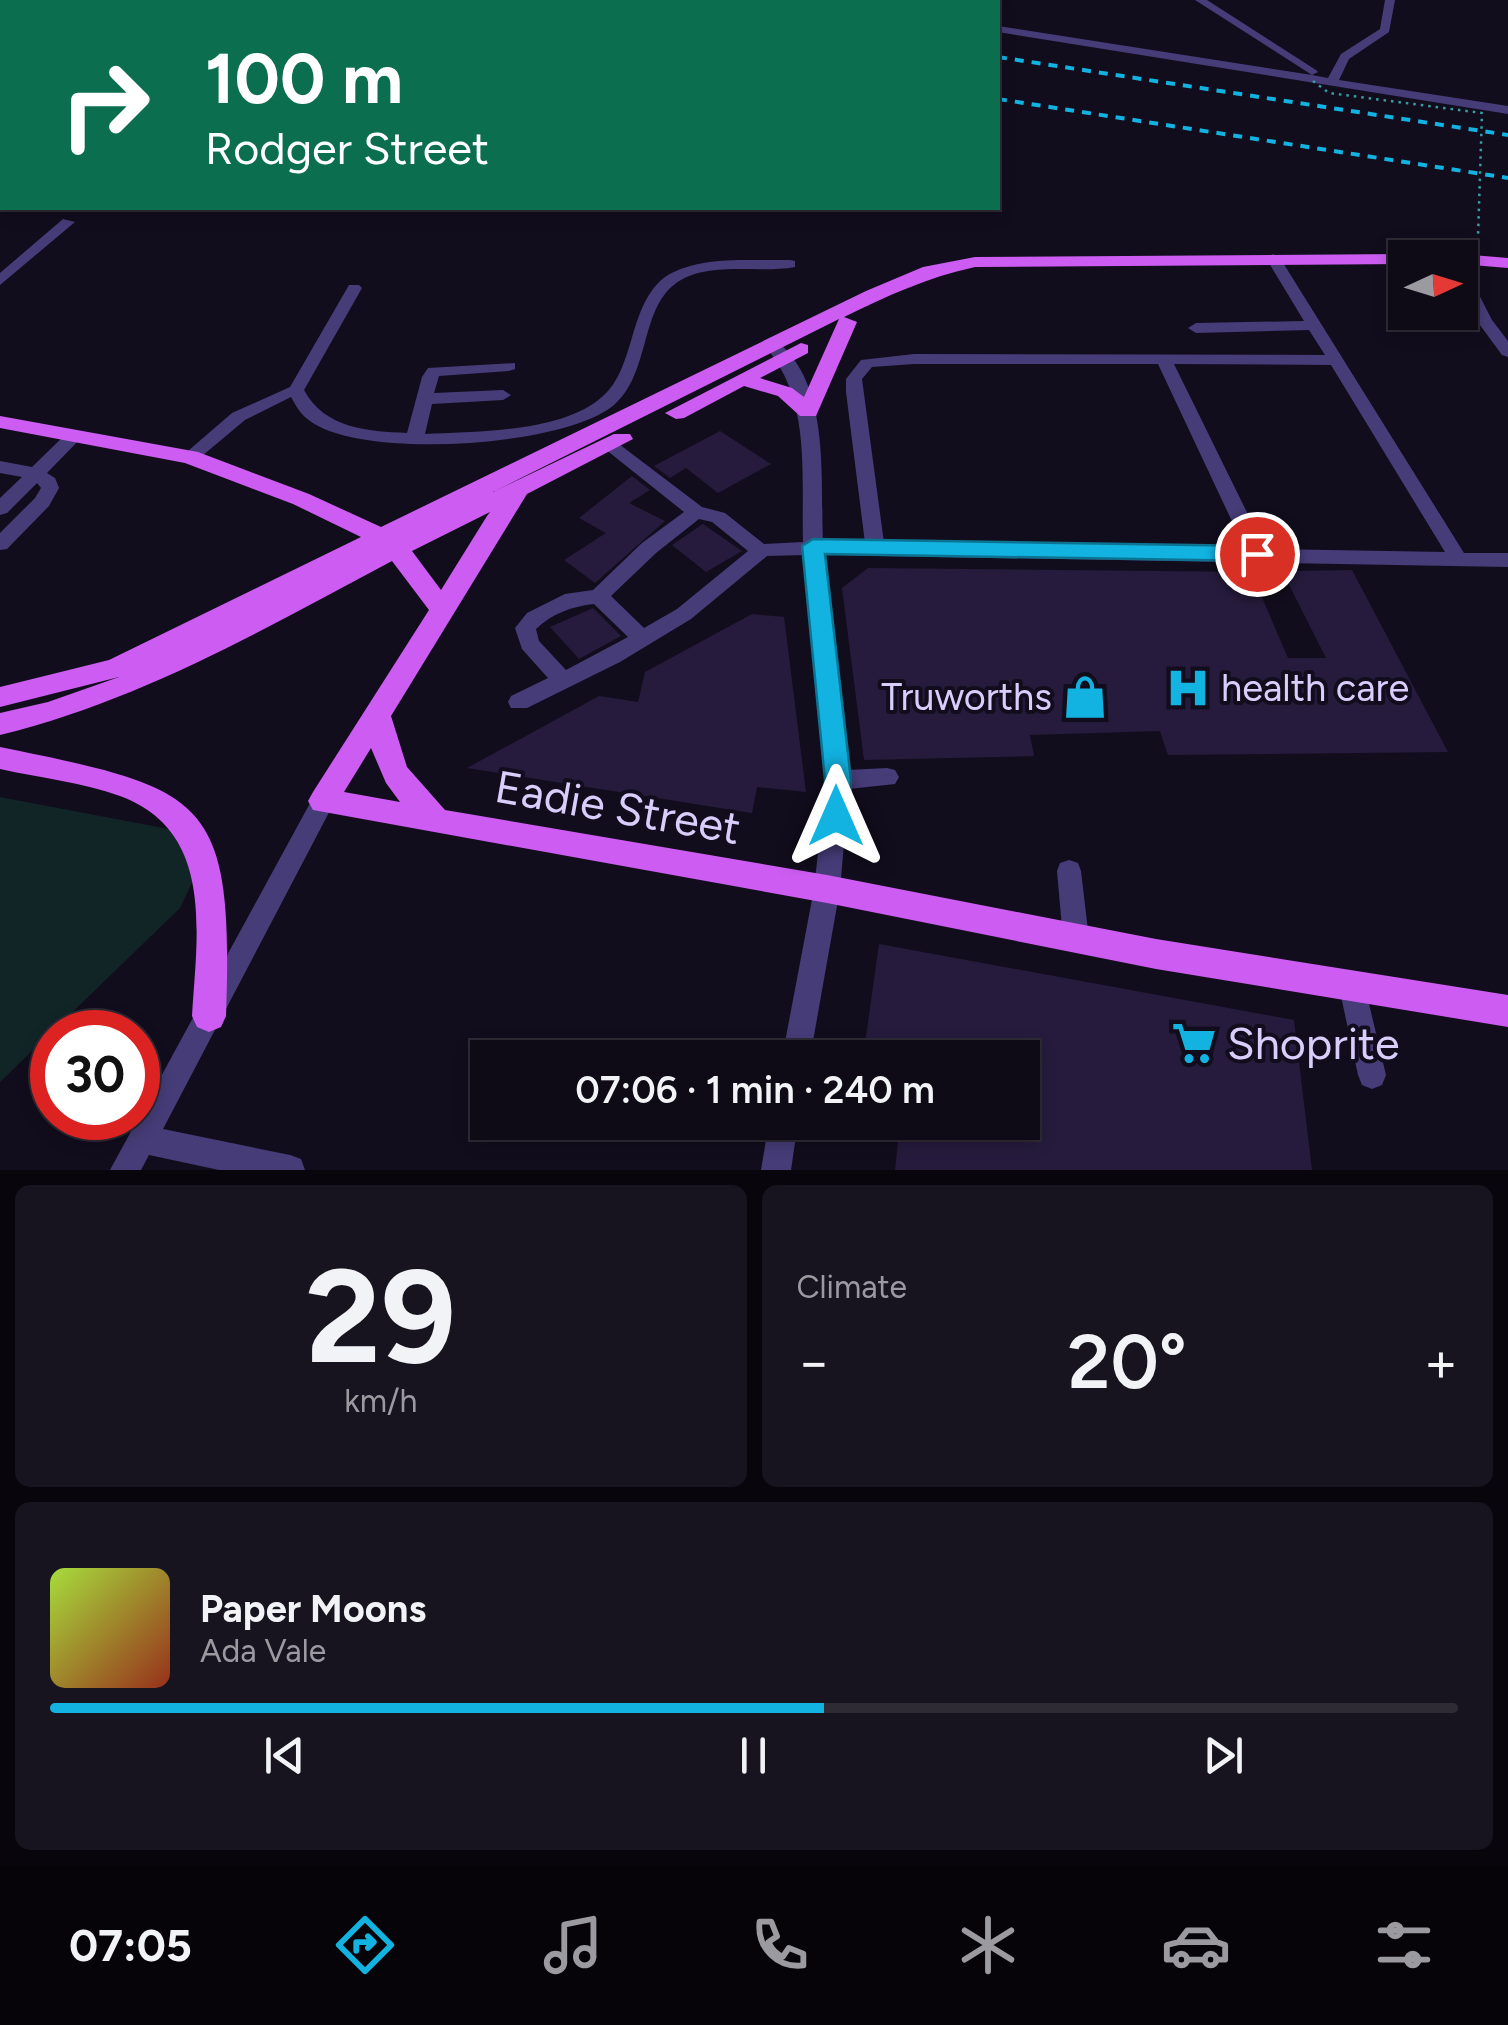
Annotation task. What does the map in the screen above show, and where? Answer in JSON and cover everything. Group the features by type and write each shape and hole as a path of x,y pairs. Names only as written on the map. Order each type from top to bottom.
{"main road":[{"path":"0,697 116,668 388,544 780,351 905,282 952,264 1388,259"},
{"path":"1478,260 1508,263"},
{"path":"0,724 74,704 174,666 388,544 522,488 746,380 780,351 847,322 905,282"},
{"path":"746,380 786,392 808,411 847,322"},
{"path":"0,422 190,457 301,499 388,544 416,572 442,610"},
{"path":"323,802 499,516 522,488"},
{"path":"376,714 391,769 439,822"},
{"path":"0,758 134,791 165,804 182,819 202,858 210,906 209,1016"},
{"name":"Eadie Street","path":"323,802 828,889 1076,940 1508,1011"}],"street":[{"path":"1200,0 1304,68 1334,78"},
{"path":"1228,0 1244,27"},
{"path":"1334,78 1344,57 1386,30 1390,0"},
{"path":"1000,29 1334,78 1508,110"},
{"path":"0,281 68,222"},
{"path":"1273,258 1458,558"},
{"path":"296,390 305,408 330,425 377,435 513,435 552,428 588,415 610,399 628,371 656,297 669,281 710,269 790,264"},
{"path":"190,457 215,432 251,406 296,390 354,288"},
{"path":"1478,308 1508,352"},
{"path":"1196,328 1314,326"},
{"path":"780,351 808,411 813,546 838,780 828,889 799,1040"},
{"path":"875,547 854,392 854,379 861,367 900,359 1335,360"},
{"path":"1164,360 1257,554"},
{"path":"415,437 434,372 509,366"},
{"path":"424,398 502,395"},
{"path":"0,509 74,435"},
{"path":"609,445 696,512 718,517 761,551"},
{"path":"0,468 36,474 50,488 42,502 0,544"},
{"path":"563,680 529,644 525,628 534,618 572,599 599,596 696,512"},
{"path":"519,702 684,614 761,551 813,546 1508,560"},
{"path":"599,596 642,638"},
{"path":"838,780 887,777"},
{"path":"160,1106 323,802"},
{"path":"1070,871 1076,940"},
{"path":"1352,987 1372,1076"},
{"path":"125,1170 141,1140"},
{"path":"147,1140 290,1170"},
{"path":"776,1170 781,1140"}],"path":[{"path":"1313,81 1328,93 1482,113 1477,240"}],"green space":[{"path":"0,797 179,831 197,872 180,908 74,1010 30,1010 30,1053 0,1082"}],"building":[{"path":"720,431 771,464 718,493 686,468 670,478 654,466"},
{"path":"632,476 650,490 629,503 665,521 595,583 564,560 606,533 579,518"},
{"path":"703,524 742,551 706,572 672,545"},
{"path":"868,568 1251,572 1288,658 1326,658 1286,579 1292,571 1352,570 1448,752 1168,755 1160,731 1030,735 1034,756 864,760 842,588"},
{"path":"593,608 621,636 579,659 550,627"},
{"path":"752,614 784,617 806,792 757,787 752,813 467,768 599,696 638,702 645,672"},
{"path":"879,944 1294,1020 1312,1170 895,1170 898,1140 1040,1140 1040,1040 866,1040"}],"railway":[{"path":"1000,57 1508,135"},
{"path":"1000,99 1508,178"}],"place":[{"name":"health care","path":"1188,688"},
{"name":"Truworths","path":"1085,697"},
{"name":"Shoprite","path":"1194,1043"}],"route":[{"path":"836,816 838,780 813,546 1257,554"}]}
